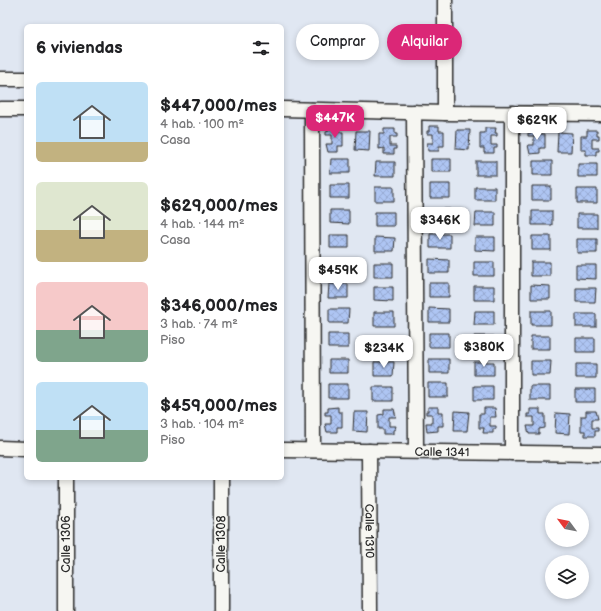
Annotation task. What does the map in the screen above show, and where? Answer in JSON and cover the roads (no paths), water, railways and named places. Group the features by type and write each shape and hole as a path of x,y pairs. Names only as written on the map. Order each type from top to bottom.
{"street":[{"path":"445,0 445,112"},
{"path":"0,79 24,79"},
{"path":"0,109 24,109"},
{"path":"284,109 601,114"},
{"path":"312,110 313,450"},
{"path":"414,112 416,451"},
{"path":"512,113 512,453"},
{"path":"0,448 24,449"},
{"name":"Calle 1341","path":"284,450 601,454"},
{"name":"Calle 1310","path":"369,451 370,611"},
{"name":"Calle 1306","path":"66,480 66,611"},
{"name":"Calle 1308","path":"221,611 222,480"}]}
